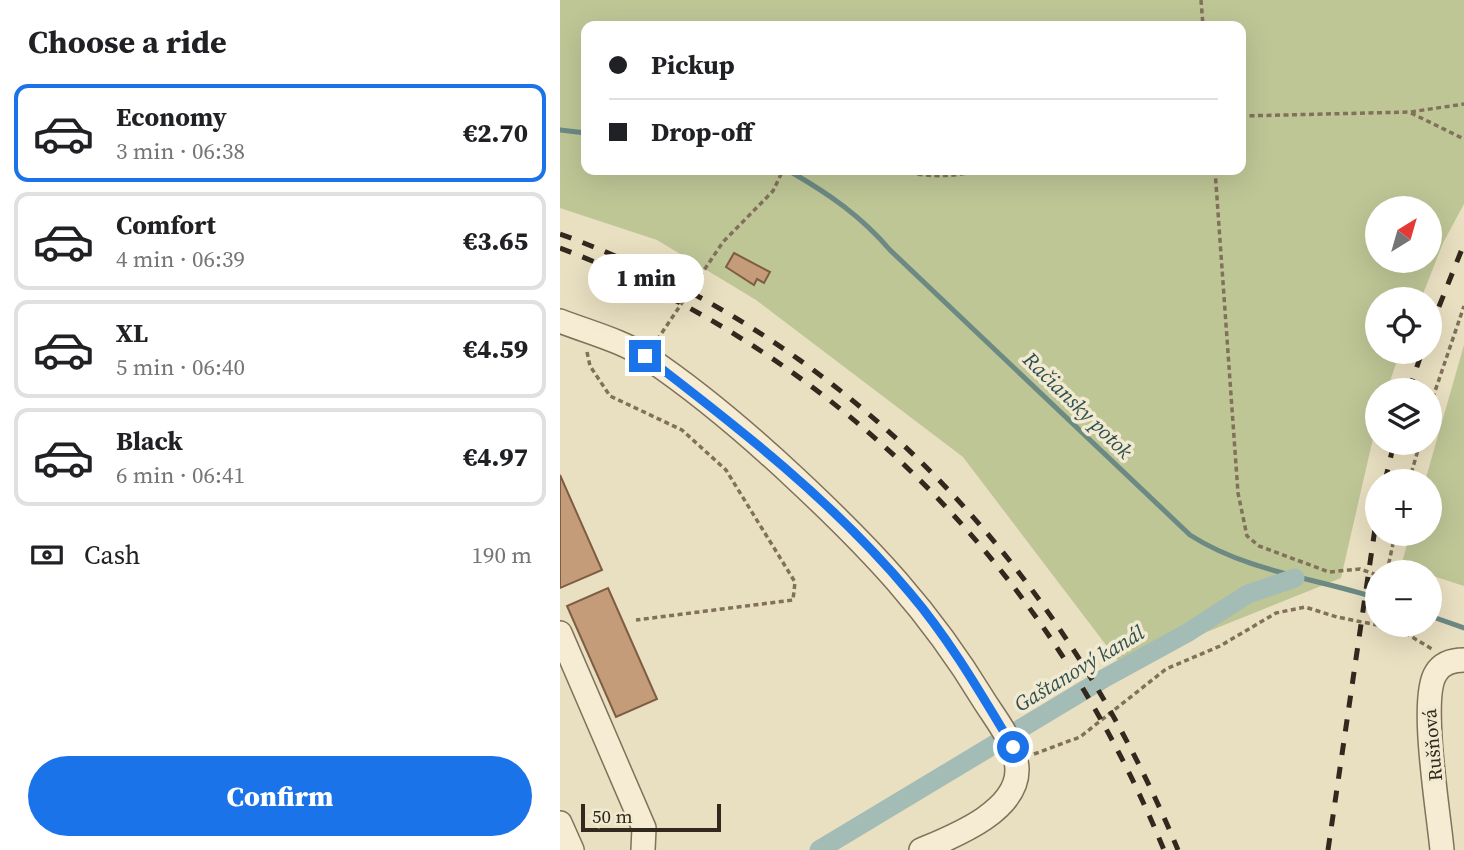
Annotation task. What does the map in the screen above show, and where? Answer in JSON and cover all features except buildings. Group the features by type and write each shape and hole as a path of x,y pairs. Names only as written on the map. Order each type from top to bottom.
{"lane":[{"path":"560,321 645,356 745,432 865,543 910,592 951,646 1010,745 1017,771 1011,788 987,818 971,829 920,850"},
{"path":"560,633 644,828 643,850"},
{"name":"Rušňová","path":"1442,850 1428,699 1436,673 1459,660"},
{"path":"560,823 572,850"}],"path":[{"path":"1201,0 1203,21"},
{"path":"1246,116 1410,112 1464,104"},
{"path":"1410,112 1464,139"},
{"path":"645,356 723,242 773,191 781,175"},
{"path":"917,175 957,175"},
{"path":"1215,175 1241,517 1247,536 1259,546 1329,572 1365,571"},
{"path":"1440,378 1464,306"},
{"path":"582,330 590,366 610,396 682,430 726,470 795,582 793,600 636,620"},
{"path":"1010,745 1080,737 1166,669 1220,646 1276,613 1305,607 1365,622"},
{"path":"1412,637 1427,647 1449,653 1459,660"}],"green space":[{"path":"560,0 1464,0 1464,204 1442,246 1442,196 1365,196 1365,273 1431,273 1426,287 1365,287 1365,364 1396,364 1391,378 1365,378 1365,455 1369,455 1341,578 1122,666 963,457 756,300 657,240 560,208"},
{"path":"1464,345 1464,586 1442,579 1442,560 1403,560 1407,546 1442,546 1442,469 1428,469 1432,455 1442,455 1442,422"}],"waterway":[{"name":"Račiansky potok","path":"560,130 581,132"},
{"name":"Račiansky potok","path":"796,175 856,216 1190,535 1257,565 1365,594"},
{"name":"Gaštanový kanál","path":"819,850 1103,679 1187,633 1248,594 1295,578"},
{"name":"Račiansky potok","path":"1442,620 1464,628"}],"railway":[{"path":"560,234 666,280 764,335 853,401 935,476 1008,559 1073,649 1130,746 1178,850"},
{"path":"1442,299 1464,244"},
{"path":"560,248 662,294 758,349 845,413 925,485 997,566 1061,654 1117,748 1164,850"},
{"path":"1413,378 1418,364"},
{"path":"1388,469 1391,455"},
{"path":"1328,850 1372,546"}],"route":[{"path":"645,356 745,432 865,543 910,592 951,646 1013,747"}]}
